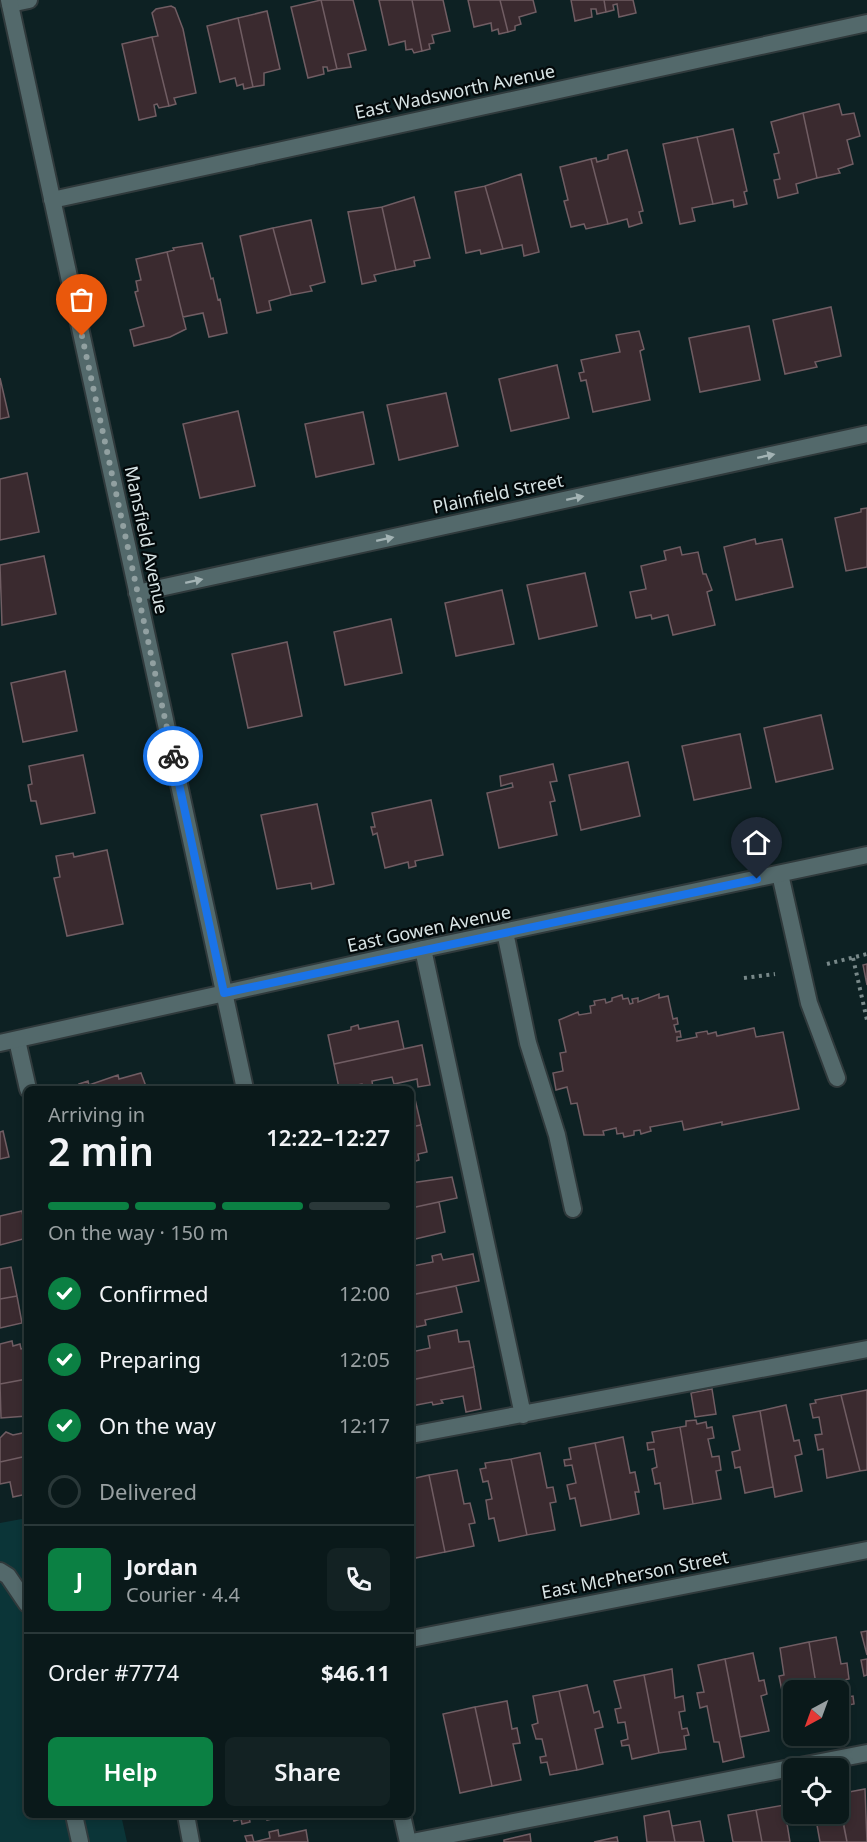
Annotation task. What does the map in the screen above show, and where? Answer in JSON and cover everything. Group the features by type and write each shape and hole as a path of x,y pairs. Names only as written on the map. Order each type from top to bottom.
{"street":[{"path":"10,2 29,0"},
{"name":"Mansfield Avenue","path":"10,2 243,1086"},
{"name":"East Wadsworth Avenue","path":"51,200 867,23"},
{"name":"Plainfield Street","path":"137,593 867,434"},
{"name":"East Gowen Avenue","path":"0,1043 423,949 867,855"},
{"path":"780,874 809,1003 837,1078"},
{"path":"505,932 528,1043 557,1135 573,1209"},
{"path":"423,949 523,1415"},
{"path":"17,1040 27,1086"},
{"path":"414,1434 867,1349"},
{"name":"East McPherson Street","path":"414,1638 867,1550"},
{"path":"0,1571 8,1575 24,1599"},
{"path":"412,1842 867,1753"},
{"path":"75,1818 80,1842"},
{"path":"187,1818 191,1842"},
{"path":"403,1818 408,1842"}],"path":[{"path":"819,965 867,954"},
{"path":"853,958 867,1020"},
{"path":"744,978 781,974"}],"shaded area":[{"path":"24,1519 24,1818 122,1818 127,1842 0,1842 0,1523"}],"building":[{"path":"321,0 337,69 328,71 327,67 323,67 324,74 308,78 291,7"},
{"path":"321,0 353,0 366,50 348,54 351,67 337,69"},
{"path":"379,0 412,0 422,51 414,53 412,49 406,50 405,41 389,45"},
{"path":"412,0 443,0 450,31 432,35 434,43 429,44 430,49 422,51"},
{"path":"468,0 500,0 508,32 499,34 498,29 492,31 491,23 474,27"},
{"path":"500,0 533,0 536,12 519,17 521,24 515,26 515,30 508,32"},
{"path":"571,0 604,0 606,12 597,14 596,9 591,9 592,17 575,21"},
{"path":"604,0 633,0 636,13 619,17 617,4 613,5 614,10 606,12"},
{"path":"171,6 175,8 183,29 196,93 174,98 176,104 169,106 152,37 158,36 152,13 156,9"},
{"path":"267,11 280,69 264,73 264,85 253,87 238,18"},
{"path":"238,18 253,87 244,89 243,84 237,86 235,78 220,82 207,26"},
{"path":"152,37 169,106 159,108 157,104 154,105 156,116 139,120 122,44"},
{"path":"839,104 842,115 854,113 860,136 847,140 853,164 838,169 840,173 817,178 803,113"},
{"path":"803,113 817,178 796,184 798,193 778,198 774,180 780,179 774,154 779,153 771,122"},
{"path":"733,129 747,191 744,192 747,204 734,207 733,200 713,204 697,137"},
{"path":"697,137 713,204 692,208 695,221 680,224 663,144"},
{"path":"627,150 643,211 639,212 642,223 629,227 627,219 608,224 591,159 596,158 597,162 608,159 608,155"},
{"path":"591,159 608,224 586,229 584,224 571,227 564,201 568,200 560,167"},
{"path":"521,174 539,252 524,256 522,245 503,249 485,186"},
{"path":"485,186 503,249 481,254 480,250 466,253 455,192"},
{"path":"414,197 430,258 414,261 415,266 396,270 382,207"},
{"path":"382,207 396,270 374,275 376,281 362,284 348,212"},
{"path":"311,220 325,282 310,286 312,291 291,295 273,228"},
{"path":"273,228 291,295 269,301 271,310 257,313 240,236"},
{"path":"202,243 211,279 213,278 218,300 220,299 227,333 209,337 203,313 183,317 167,252 174,250 173,248"},
{"path":"167,252 186,329 170,337 134,346 130,330 144,326 135,292 138,291 136,281 141,280 136,259"},
{"path":"831,307 841,356 815,362 817,367 785,374 773,320"},
{"path":"749,326 760,380 700,392 689,338"},
{"path":"639,331 644,349 640,351 650,400 593,412 586,380 581,381 579,373 584,372 581,360 620,352 616,335"},
{"path":"557,365 569,418 511,431 499,379"},
{"path":"0,378 9,417 0,419"},
{"path":"446,393 458,446 399,460 387,405"},
{"path":"238,411 255,486 200,498 183,424"},
{"path":"363,412 374,464 316,477 305,424"},
{"path":"27,473 39,532 0,540 0,479"},
{"path":"867,508 867,567 846,571 835,518 861,512 861,509"},
{"path":"755,539 756,544 782,539 793,587 736,600 724,547"},
{"path":"680,547 682,555 698,552 703,574 706,574 712,590 707,592 715,625 673,635 668,615 652,619 651,615 636,618 630,592 646,589 641,566 666,560 664,551"},
{"path":"44,556 56,614 2,625 0,565"},
{"path":"585,573 597,626 539,639 527,585"},
{"path":"502,590 514,644 456,656 445,603"},
{"path":"391,619 402,673 345,685 334,632"},
{"path":"287,642 302,716 248,728 232,654"},
{"path":"65,671 77,731 23,742 11,683"},
{"path":"821,715 833,769 776,782 764,728"},
{"path":"740,734 751,788 694,800 682,746"},
{"path":"83,755 95,813 41,824 36,801 31,801 28,785 32,784 29,766"},
{"path":"628,762 640,816 581,830 569,775"},
{"path":"553,764 557,781 550,782 555,801 550,802 557,835 499,848 487,793 513,787 512,783 501,786 500,776"},
{"path":"431,800 443,855 415,861 416,866 409,868 408,862 385,868 377,833 373,835 371,827 375,827 372,813"},
{"path":"317,804 334,884 312,889 311,883 277,889 261,815"},
{"path":"107,850 123,924 67,936 54,878 60,877 56,856 73,853 74,857"},
{"path":"867,964 867,985 863,965"},
{"path":"659,994 659,998 668,996 673,1019 677,1018 678,1024 674,1025 676,1032 680,1031 681,1037 677,1037 677,1041 697,1037 696,1033 707,1031 708,1034 716,1032 717,1036 754,1028 756,1037 783,1032 799,1109 722,1125 722,1122 684,1130 682,1121 650,1127 651,1131 641,1134 640,1130 634,1131 634,1135 624,1137 623,1133 617,1134 616,1128 603,1131 604,1135 584,1135 577,1103 571,1104 567,1087 556,1090 553,1073 563,1071 560,1053 566,1052 559,1020 578,1012 579,1015 591,1013 590,1006 595,1005 594,1001 605,999 606,1003 622,995 623,999 628,998 630,1004 633,1003 632,999 638,998 638,1002"},
{"path":"398,1021 404,1049 334,1064 328,1035 351,1030 351,1027 358,1025 359,1029"},
{"path":"422,1045 430,1085 418,1087 417,1079 394,1084 392,1077 372,1081 373,1086 362,1086 362,1084 339,1086 334,1064"},
{"path":"141,1073 146,1086 80,1086 79,1084 88,1081 89,1085 118,1075 119,1079"},
{"path":"414,1099 415,1099 421,1125 414,1126"},
{"path":"421,1125 427,1152 418,1154 419,1160 414,1162 414,1126"},
{"path":"3,1131 9,1157 0,1159 0,1132"},
{"path":"452,1177 457,1198 414,1207 414,1183"},
{"path":"439,1202 445,1232 414,1239 414,1207"},
{"path":"22,1211 24,1239 0,1245 0,1216"},
{"path":"441,1254 443,1260 473,1254 479,1281 414,1294 414,1266 433,1262 432,1256"},
{"path":"11,1267 17,1296 0,1299 0,1269"},
{"path":"456,1286 462,1312 425,1320 426,1325 416,1327 414,1294"},
{"path":"17,1296 22,1323 0,1328 0,1299"},
{"path":"457,1330 459,1342 469,1341 474,1367 414,1379 414,1351 430,1348 428,1336"},
{"path":"12,1341 13,1346 20,1344 21,1349 24,1348 24,1380 0,1384 0,1344"},
{"path":"474,1367 481,1409 466,1412 463,1396 441,1400 443,1403 433,1405 432,1402 414,1405 414,1379"},
{"path":"24,1380 24,1416 1,1418 0,1384"},
{"path":"712,1389 716,1414 695,1417 691,1393"},
{"path":"867,1390 867,1470 860,1471 841,1395"},
{"path":"841,1395 860,1471 827,1478 823,1449 818,1450 815,1435 822,1434 819,1417 813,1418 810,1404 816,1403 815,1400"},
{"path":"786,1405 794,1441 799,1440 802,1454 795,1456 802,1491 775,1497 760,1411"},
{"path":"760,1411 773,1487 745,1493 740,1467 735,1468 732,1452 740,1450 733,1416"},
{"path":"696,1420 697,1424 706,1422 707,1428 712,1427 714,1438 708,1439 712,1457 719,1456 721,1470 716,1471 721,1499 693,1504 680,1427 686,1426 686,1421"},
{"path":"680,1427 693,1504 664,1509 660,1483 655,1484 652,1469 657,1467 654,1449 648,1450 647,1443 654,1442 652,1432"},
{"path":"6,1432 13,1435 24,1433 24,1457 0,1462 0,1438"},
{"path":"623,1437 630,1473 635,1472 639,1492 635,1492 639,1514 611,1520 595,1443"},
{"path":"595,1443 611,1520 581,1526 575,1498 570,1499 567,1485 576,1483 572,1465 565,1466 564,1460 571,1459 569,1448"},
{"path":"540,1453 547,1488 553,1487 556,1502 550,1503 555,1530 527,1535 511,1459"},
{"path":"24,1457 24,1495 13,1497 10,1482 0,1484 0,1462"},
{"path":"511,1459 527,1535 499,1541 494,1518 489,1519 486,1500 492,1499 488,1481 483,1482 480,1469 486,1468 485,1463"},
{"path":"457,1470 464,1504 470,1503 475,1523 469,1524 474,1546 445,1552 429,1475"},
{"path":"429,1475 445,1552 414,1558 414,1478"},
{"path":"867,1631 867,1655 861,1632"},
{"path":"836,1637 841,1664 847,1663 849,1679 815,1680 809,1642"},
{"path":"809,1642 815,1680 783,1680 782,1691 779,1676 784,1675 780,1648"},
{"path":"753,1653 759,1681 764,1680 767,1694 761,1696 769,1731 740,1737 725,1659"},
{"path":"725,1659 744,1757 723,1762 719,1742 714,1742 707,1706 700,1708 697,1693 704,1692 698,1665"},
{"path":"867,1659 867,1675 864,1676 861,1660"},
{"path":"672,1669 675,1698 683,1696 685,1711 679,1712 682,1729 687,1728 689,1735 684,1736 686,1749 659,1753 644,1675"},
{"path":"644,1675 659,1753 632,1759 629,1745 622,1746 621,1741 628,1739 625,1722 618,1723 615,1709 621,1708 614,1681"},
{"path":"587,1685 594,1713 599,1711 603,1727 595,1729 603,1764 577,1770 559,1691"},
{"path":"559,1691 577,1770 550,1775 547,1762 541,1763 540,1757 546,1756 542,1739 536,1739 532,1725 538,1723 533,1696"},
{"path":"853,1696 854,1704 849,1705 849,1697"},
{"path":"507,1701 512,1729 517,1728 520,1743 513,1744 521,1780 492,1786 475,1707"},
{"path":"475,1707 492,1786 460,1793 443,1714"},
{"path":"865,1789 867,1842 847,1842 844,1824 849,1824 849,1792"},
{"path":"783,1805 783,1824 787,1824 790,1842 762,1842 756,1810"},
{"path":"756,1810 762,1842 733,1842 728,1815"},
{"path":"669,1811 675,1842 647,1842 644,1816"},
{"path":"233,1818 249,1818 250,1822 242,1824 241,1819 234,1821"},
{"path":"700,1821 704,1842 675,1842 672,1826"},
{"path":"817,1824 843,1824 847,1842 820,1842"},
{"path":"278,1830 279,1836 306,1830 308,1842 254,1842 270,1838 269,1832"},
{"path":"530,1834 531,1842 504,1842 504,1840"},
{"path":"252,1835 254,1842 247,1842 245,1836"},
{"path":"617,1837 618,1842 594,1842"}],"way so far":[{"path":"82,336 173,756"}],"route":[{"path":"173,756 224,993 757,879"}]}
